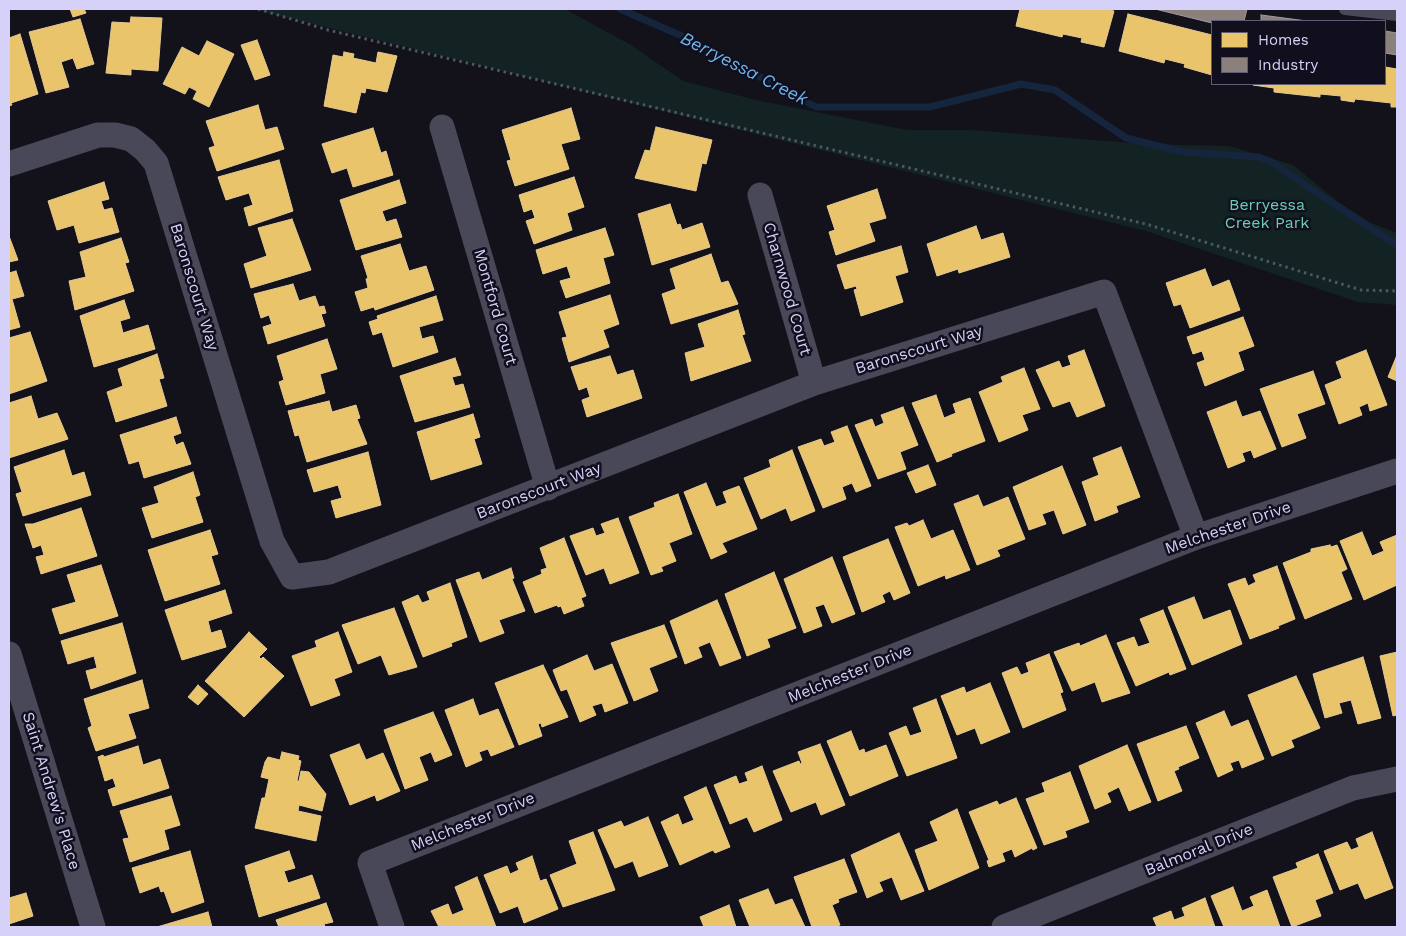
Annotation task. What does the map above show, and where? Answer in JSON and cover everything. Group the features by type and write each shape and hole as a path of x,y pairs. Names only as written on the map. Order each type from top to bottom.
{"street":[{"name":"Montford Court","path":"442,127 548,488"},
{"name":"Baronscourt Way","path":"9,164 98,136 115,135 132,139 156,163 272,541 292,577 329,572 814,383 1104,292 1196,537"},
{"name":"Charnwood Court","path":"760,195 814,383"},
{"name":"Melchester Drive","path":"392,927 370,863 1196,537 1397,471"},
{"name":"Saint Andrew's Place","path":"9,654 93,927"},
{"name":"Balmoral Drive","path":"1004,927 1353,788 1397,779"}],"lane":[{"path":"1345,9 1397,15"}],"path":[{"path":"258,9 328,30 1146,224 1361,290 1397,291"}],"green space":[{"name":"Berryessa Creek Park","path":"253,9 565,9 631,45 683,81 756,100 907,130 972,130 1143,144 1229,146 1293,165 1337,201 1369,222 1397,233 1397,305 1358,302 1146,231"}],"building: Homes":[{"path":"70,9 84,9 86,13 73,17"},
{"path":"1020,9 1105,9 1114,11 1104,47 1081,42 1082,38 1063,34 1062,37 1016,26"},
{"path":"1128,14 1211,35 1211,75 1184,67 1185,64 1165,59 1164,63 1119,51"},
{"path":"131,17 162,18 158,71 131,69 131,75 106,73 112,22 130,23"},
{"path":"80,19 94,64 77,69 73,58 61,62 69,87 46,93 29,32"},
{"path":"20,34 38,94 11,103 12,105 9,106 9,38"},
{"path":"257,40 270,75 255,80 241,45"},
{"path":"207,41 234,54 209,107 193,99 197,91 189,87 185,94 163,84 182,47 199,56"},
{"path":"344,52 354,54 353,58 376,63 378,52 397,56 387,92 366,88 365,93 361,92 356,113 324,106 333,55 343,57"},
{"path":"1386,67 1397,69 1397,107 1391,107 1391,103 1355,99 1354,102 1341,100 1341,96 1320,94 1320,97 1274,92 1274,88 1253,85 1386,85"},
{"path":"258,105 265,130 277,127 284,149 217,171 209,148 215,146 206,121"},
{"path":"571,108 580,139 561,144 569,169 515,186 507,161 511,160 502,130"},
{"path":"656,127 712,140 706,164 702,163 696,191 635,178 645,150 650,151"},
{"path":"373,128 381,153 386,151 393,175 353,187 347,168 332,173 322,144"},
{"path":"279,160 293,211 249,226 244,208 253,205 249,193 226,200 218,177"},
{"path":"574,177 584,207 567,213 572,230 534,244 526,221 535,218 532,209 524,212 519,195"},
{"path":"399,180 406,203 382,211 386,222 396,219 402,237 356,250 340,200"},
{"path":"104,182 109,199 101,201 104,210 112,208 119,232 79,243 74,225 57,230 48,201"},
{"path":"877,189 886,218 869,223 875,241 836,255 829,232 835,230 827,206"},
{"path":"670,204 677,225 680,224 682,230 702,223 710,247 652,265 638,214"},
{"path":"292,219 311,270 251,288 244,264 267,256 258,228"},
{"path":"976,226 981,240 1003,233 1010,257 959,273 958,269 937,276 927,244"},
{"path":"605,228 614,255 603,258 610,283 566,298 560,281 571,278 567,266 543,274 536,250"},
{"path":"9,236 18,260 9,262"},
{"path":"121,238 129,262 125,263 134,291 75,310 69,281 86,277 80,252"},
{"path":"400,244 409,271 426,266 434,290 375,310 374,307 361,311 355,292 368,288 366,279 368,278 361,256"},
{"path":"901,246 908,272 895,276 903,302 861,316 854,290 857,289 856,286 845,289 837,265"},
{"path":"711,254 721,283 728,281 738,304 671,324 662,294 676,289 670,269"},
{"path":"1205,269 1212,287 1229,280 1240,310 1190,328 1181,304 1174,306 1166,283"},
{"path":"16,271 24,296 12,299 20,327 9,330 9,273"},
{"path":"293,284 299,301 315,296 319,307 324,306 326,313 321,314 325,326 268,344 263,327 272,324 269,315 261,318 254,294"},
{"path":"610,295 619,324 603,330 609,347 569,362 562,338 567,337 559,312"},
{"path":"436,296 443,320 419,327 422,339 433,336 438,352 393,367 382,332 373,335 369,322 378,319 377,316"},
{"path":"124,300 130,318 120,321 123,333 148,325 155,349 94,367 80,316"},
{"path":"738,310 745,334 742,335 751,361 691,381 685,353 705,347 698,324"},
{"path":"1243,317 1254,346 1238,352 1244,370 1205,386 1197,363 1205,360 1202,351 1193,354 1187,337"},
{"path":"30,332 47,381 9,394 9,338"},
{"path":"327,339 337,369 320,374 325,393 286,405 279,382 284,380 277,356"},
{"path":"1084,350 1105,406 1077,417 1070,401 1053,407 1036,370 1059,361 1062,368 1071,365 1068,356"},
{"path":"1366,350 1387,405 1370,411 1368,403 1359,407 1362,415 1339,424 1325,385 1342,378 1336,362"},
{"path":"157,354 164,378 159,379 167,406 116,422 107,392 123,386 118,369"},
{"path":"1397,355 1397,381 1388,377"},
{"path":"610,356 617,375 633,370 642,398 587,417 582,400 590,397 587,387 579,390 571,367"},
{"path":"455,358 461,375 452,377 455,386 463,384 470,407 415,422 400,376"},
{"path":"1024,368 1040,409 1022,415 1028,430 999,442 979,392 1003,382 1001,377"},
{"path":"1313,371 1325,404 1297,414 1306,438 1282,447 1260,389"},
{"path":"936,395 944,418 956,413 953,404 970,398 985,441 951,454 952,456 937,462 912,403"},
{"path":"31,396 38,419 57,413 68,439 9,458 9,403"},
{"path":"329,401 332,412 356,405 360,418 357,419 367,444 307,462 299,435 295,436 288,411"},
{"path":"1236,401 1242,417 1260,411 1276,449 1254,458 1251,450 1242,453 1245,461 1228,468 1207,412"},
{"path":"903,407 918,445 900,452 906,469 878,479 855,425 872,419 875,427 884,423 881,415"},
{"path":"473,414 480,437 474,439 482,464 431,480 417,432"},
{"path":"176,417 181,433 173,436 176,445 183,442 191,464 144,478 139,461 129,464 120,435"},
{"path":"847,426 871,486 856,492 852,483 842,487 846,499 823,508 798,447 821,439 824,446 835,442 831,432"},
{"path":"1121,447 1140,497 1116,506 1118,512 1095,521 1082,482 1099,475 1093,458"},
{"path":"64,450 72,476 84,472 91,495 23,516 16,494 22,492 14,467"},
{"path":"792,450 815,511 791,521 786,508 761,519 744,478 771,467 769,460"},
{"path":"368,452 381,505 336,518 331,501 342,498 338,485 314,492 307,470"},
{"path":"928,465 936,485 916,493 907,473"},
{"path":"1062,466 1086,525 1063,534 1054,510 1042,514 1046,524 1029,530 1013,487"},
{"path":"193,472 200,495 195,497 203,522 152,538 142,508 159,503 154,487"},
{"path":"706,483 716,507 727,503 723,492 739,486 757,529 722,543 727,552 711,559 684,492"},
{"path":"678,494 692,534 669,543 676,561 661,567 663,571 651,575 629,517 655,507 654,503"},
{"path":"978,495 983,507 1008,497 1025,539 997,550 1000,556 977,565 954,504"},
{"path":"81,508 97,556 41,574 36,557 44,555 41,545 33,548 25,524 33,524"},
{"path":"618,518 639,573 610,584 604,568 586,575 570,536 593,528 596,536 605,533 601,524"},
{"path":"923,520 931,539 953,530 970,570 946,579 945,575 918,586 895,527 907,523 909,526"},
{"path":"210,530 218,554 211,556 220,584 165,601 148,550"},
{"path":"1362,532 1372,556 1384,551 1380,542 1397,535 1397,585 1364,600 1340,541"},
{"path":"564,538 586,596 581,598 584,606 564,614 561,606 558,607 557,605 535,613 523,582 542,574 541,570 547,568 540,548"},
{"path":"888,539 910,593 894,600 890,591 882,595 885,602 862,612 843,557"},
{"path":"1330,545 1331,547 1337,545 1347,569 1341,572 1352,599 1305,619 1283,563 1311,552 1311,549"},
{"path":"832,557 855,614 832,623 824,604 815,607 822,626 804,633 784,579"},
{"path":"101,565 118,616 60,634 52,609 76,602 67,575"},
{"path":"1277,566 1295,619 1278,626 1279,628 1250,639 1228,584 1245,578 1248,586 1256,582 1253,575"},
{"path":"511,568 514,578 512,579 525,611 499,620 504,633 480,642 456,580 479,572 482,580"},
{"path":"774,572 796,628 767,639 770,647 747,656 725,594"},
{"path":"450,583 467,637 451,643 452,646 423,657 402,602 418,595 422,603 430,600 427,592"},
{"path":"225,590 232,613 208,621 211,633 221,630 226,647 182,660 165,610"},
{"path":"1194,597 1203,620 1230,610 1242,644 1192,665 1168,607"},
{"path":"717,600 741,658 720,666 710,642 698,647 702,657 685,664 670,621"},
{"path":"394,608 417,667 389,675 381,655 358,664 342,625"},
{"path":"1163,610 1186,669 1170,675 1169,672 1136,686 1117,643 1134,637 1138,647 1150,643 1140,619"},
{"path":"122,623 136,673 91,689 86,671 97,668 94,656 68,664 61,641"},
{"path":"664,625 677,657 649,668 658,691 634,701 611,643"},
{"path":"249,632 267,649 259,657 261,659 263,657 284,676 244,717 205,681"},
{"path":"338,632 352,672 334,679 340,695 311,706 292,656 317,647 315,641"},
{"path":"1106,635 1130,693 1102,702 1095,682 1072,691 1054,652 1079,643 1080,646"},
{"path":"1397,652 1397,715 1393,716 1380,656"},
{"path":"1049,654 1063,692 1060,693 1066,710 1023,728 1002,673 1017,667 1021,675 1029,672 1026,663"},
{"path":"587,655 594,671 612,664 628,703 605,712 602,703 592,706 596,715 580,722 567,689 561,691 553,670"},
{"path":"1363,657 1381,718 1358,724 1351,700 1339,703 1342,713 1325,718 1313,674"},
{"path":"543,665 568,717 542,727 541,723 538,724 542,736 519,745 495,683"},
{"path":"1296,676 1320,728 1291,740 1294,747 1272,756 1248,695"},
{"path":"142,680 149,708 128,714 136,738 96,751 88,728 92,726 84,699"},
{"path":"990,683 1010,732 981,744 975,728 957,735 941,696 964,687 966,693"},
{"path":"198,685 208,694 198,705 188,697"},
{"path":"473,699 479,716 498,709 514,747 491,756 488,749 479,752 482,760 466,767 445,710"},
{"path":"936,699 957,758 907,776 889,733 906,726 910,736 922,732 913,708"},
{"path":"1224,711 1231,727 1248,720 1264,759 1242,768 1239,760 1230,763 1233,770 1218,777 1196,723"},
{"path":"433,712 452,755 435,762 431,752 419,757 428,780 405,789 384,730"},
{"path":"1186,726 1199,758 1178,767 1179,769 1174,771 1182,791 1158,801 1137,744"},
{"path":"851,731 859,751 864,749 865,753 886,745 898,776 850,796 827,741"},
{"path":"359,744 366,760 383,753 400,791 377,801 375,795 350,805 330,755"},
{"path":"820,744 845,805 821,815 816,802 791,812 773,771 799,761 800,764 802,763 798,752"},
{"path":"1127,745 1151,802 1129,811 1119,787 1107,793 1111,802 1095,809 1079,766"},
{"path":"138,746 143,765 160,759 169,788 113,806 108,790 116,787 113,778 105,781 98,757 103,755 104,757"},
{"path":"282,752 299,756 298,760 301,761 297,781 299,781 301,771 309,772 326,794 322,811 299,805 298,811 321,816 316,841 255,828 262,798 265,798 269,779 261,777 265,762 268,757 280,760"},
{"path":"762,766 782,820 754,832 747,817 730,824 714,785 736,776 739,784 748,781 745,773"},
{"path":"1070,772 1089,822 1065,831 1067,837 1044,845 1026,799 1045,792 1042,783"},
{"path":"706,787 730,847 715,853 713,850 680,865 661,822 678,814 682,825 694,820 684,797"},
{"path":"171,796 180,825 164,830 169,849 130,862 123,839 129,838 120,811"},
{"path":"1016,798 1037,848 1033,850 1032,848 1015,857 1012,849 1002,853 1005,861 989,867 987,861 989,860 969,812 997,801 999,805"},
{"path":"957,809 979,868 929,890 915,850 938,841 930,822"},
{"path":"648,817 668,866 639,877 633,861 615,868 598,830 621,821 624,827"},
{"path":"593,832 615,890 563,907 550,875 577,864 569,841"},
{"path":"1372,832 1393,888 1365,899 1358,883 1340,890 1324,851 1347,842 1351,850 1359,847 1356,839"},
{"path":"899,833 924,891 901,900 892,877 879,882 883,891 867,898 851,855"},
{"path":"190,851 204,902 172,913 164,891 161,892 159,886 140,893 132,868"},
{"path":"289,851 295,868 284,871 288,883 312,875 320,898 259,917 245,866"},
{"path":"1318,854 1333,893 1315,900 1321,916 1292,927 1273,877 1298,868 1296,863"},
{"path":"532,856 540,881 546,879 558,909 524,923 518,906 500,913 484,875 507,866 510,874 519,870 516,863"},
{"path":"844,859 857,892 838,899 839,902 832,905 840,925 834,927 812,927 794,877"},
{"path":"477,877 496,927 439,927 431,911 448,904 452,915 464,910 455,887"},
{"path":"1233,887 1242,911 1254,906 1250,897 1267,890 1280,927 1224,927 1211,896"},
{"path":"768,889 775,905 792,899 805,927 750,927 739,900"},
{"path":"26,893 33,916 9,924 9,898"},
{"path":"1205,898 1215,927 1157,927 1153,918 1171,911 1174,920 1185,916 1182,908"},
{"path":"326,903 333,922 324,924 325,927 279,927 276,920"},
{"path":"729,905 736,927 704,927 700,917"},
{"path":"208,912 212,927 157,927"}],"building: Industry":[{"path":"1155,9 1247,9 1244,20 1211,20 1211,23"},
{"path":"1261,15 1299,20 1261,20"},
{"path":"1386,31 1397,33 1397,55 1386,53"}],"waterway":[{"name":"Berryessa Creek","path":"620,9 691,40 816,107 930,107 1021,84 1055,90 1126,138 1183,152 1259,157 1274,163 1397,245"}]}
